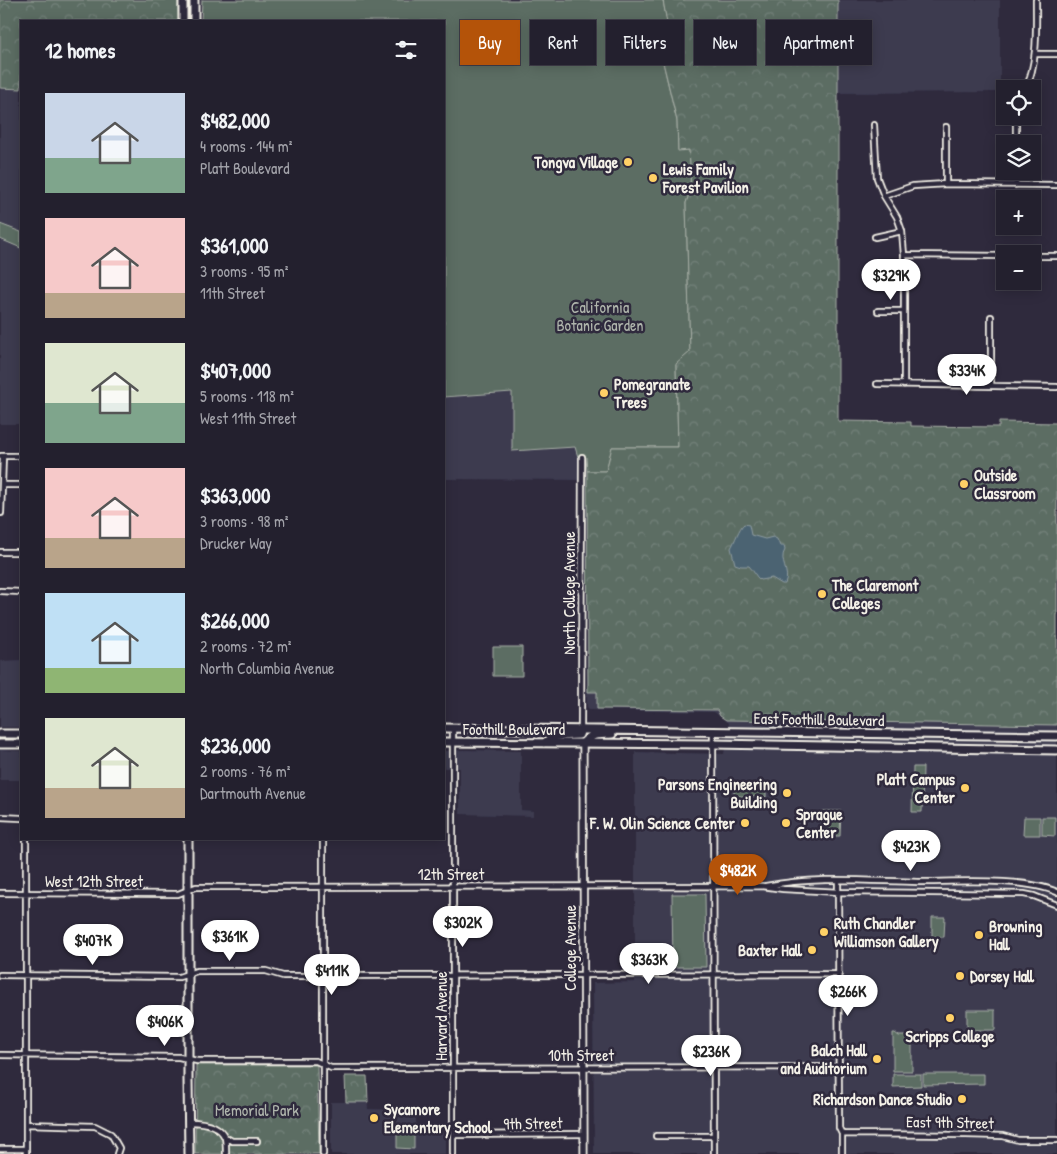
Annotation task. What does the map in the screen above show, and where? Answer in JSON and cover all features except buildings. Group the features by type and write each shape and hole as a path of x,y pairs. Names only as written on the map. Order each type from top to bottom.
{"main road":[{"path":"183,0 183,20"},
{"path":"194,0 194,20"},
{"name":"Foothill Boulevard","path":"445,728 581,729"},
{"path":"544,743 553,736 579,735 581,729"},
{"name":"East Foothill Boulevard","path":"581,729 1057,736"},
{"path":"584,743 587,737 591,735 613,734 625,730"},
{"path":"0,734 20,734"},
{"name":"Foothill Boulevard","path":"445,742 584,743"},
{"name":"East Foothill Boulevard","path":"584,743 1057,750"},
{"path":"0,744 20,744"},
{"path":"188,840 189,1154"}],"street":[{"path":"1030,80 1035,54 1036,0"},
{"path":"1035,54 1057,54"},
{"path":"874,124 877,178 902,231 904,256 904,385"},
{"path":"946,127 946,184"},
{"path":"1016,180 1016,185"},
{"path":"884,196 913,186 946,184 1057,185"},
{"path":"875,237 902,231"},
{"path":"904,256 996,256"},
{"path":"1041,256 1057,256"},
{"path":"878,311 904,311"},
{"path":"991,386 992,317"},
{"path":"877,384 1057,387"},
{"path":"1,513 1,456 20,456"},
{"name":"North College Avenue","path":"581,729 582,457"},
{"path":"2,485 20,485"},
{"path":"0,552 20,552"},
{"path":"0,591 20,592"},
{"name":"Harvard Avenue","path":"452,728 453,1154"},
{"path":"713,732 714,1154"},
{"name":"College Avenue","path":"584,743 584,1154"},
{"path":"0,817 20,818"},
{"path":"0,1149 26,1152 26,840"},
{"path":"323,840 323,1154"},
{"path":"838,880 839,1128 842,1134 842,1154"},
{"path":"762,886 782,882 838,880 1023,884 1057,892"},
{"path":"762,886 838,892 1024,894 1057,905"},
{"name":"12th Street","path":"188,891 196,887 762,886"},
{"name":"West 12th Street","path":"0,893 178,894 188,891"},
{"path":"0,975 179,977 197,971 266,972 283,976 839,974"},
{"name":"10th Street","path":"0,1055 179,1057 197,1061 316,1061 331,1068 839,1067"},
{"path":"189,1122 199,1122 211,1126 232,1142 257,1142"},
{"path":"26,1124 95,1126 111,1134 119,1148 117,1154"},
{"name":"9th Street","path":"454,1135 584,1134"},
{"name":"East 9th Street","path":"842,1134 1003,1136 1018,1140 1057,1140"},
{"path":"656,1136 714,1136"},
{"path":"225,1137 226,1154"}],"shaded area":[{"name":"The Claremont Colleges","path":"663,0 1000,0 1000,80 996,80 996,92 838,93 838,421 911,422 911,426 999,427 999,422 1057,423 1057,1154 594,1154 593,983 635,982 635,752 724,754 729,723 714,712 590,710 587,707 586,480 445,479 445,397 512,392 548,448 576,447 662,65 684,65 684,20 666,20"},
{"path":"0,88 20,89 20,424 0,424"},
{"path":"20,660 20,727 0,727 0,661"},
{"path":"0,750 20,751 20,780 0,780"},
{"path":"445,751 521,751 521,810 533,811 533,816 460,814 460,768 445,768"},
{"name":"Sycamore Elementary School","path":"345,1076 367,1076 368,1109 416,1110 416,1127 445,1127 445,1154 331,1154 331,1102 346,1102"}],"green space":[{"path":"0,0 178,0 178,20 20,20 20,89 0,88"},
{"name":"California Botanic Garden","path":"202,0 663,0 666,20 606,20 606,65 664,65 677,121 678,150 689,150 690,190 686,203 690,352 676,365 678,447 612,447 606,471 587,471 586,457 578,457 575,447 512,451 512,392 445,397 445,20 201,20"},
{"path":"663,0 838,0 838,20 766,20 766,65 838,65 838,421 911,422 911,426 999,427 999,422 1057,423 1057,725 726,720 720,716 717,710 597,709 597,692 588,692 587,471 606,471 612,447 678,447 676,364 690,352 686,203 690,184 689,150 678,151 677,121 664,65 684,65 684,20 666,20"},
{"path":"0,224 20,232 20,248 0,239"},
{"path":"493,647 522,647 522,676 493,676"},
{"path":"913,767 923,767 922,812 912,812"},
{"path":"734,787 766,788 766,797 734,796"},
{"path":"822,811 841,811 840,836 822,836"},
{"path":"1024,817 1040,817 1040,835 1023,835"},
{"path":"1042,817 1055,817 1055,836 1042,835"},
{"path":"672,894 705,894 706,967 673,967"},
{"path":"932,917 945,917 944,937 932,937"},
{"path":"967,1010 995,1010 995,1030 967,1030"},
{"path":"893,1033 899,1036 906,1036 912,1033 912,1071 893,1071"},
{"name":"Memorial Park","path":"196,1065 317,1065 319,1154 195,1154"},
{"path":"893,1074 921,1074 921,1086 893,1087"},
{"path":"923,1074 984,1074 984,1084 923,1085"},
{"path":"345,1076 367,1076 368,1102 346,1102"},
{"path":"397,1133 414,1133 414,1149 397,1148"}],"water":[{"path":"744,524 749,525 751,535 765,539 773,537 777,539 780,546 784,546 783,558 787,575 785,584 772,578 760,580 749,566 735,564 731,548"}],"place":[{"name":"Tongva Village","path":"628,162"},
{"name":"Lewis Family Forest Pavilion","path":"653,178"},
{"name":"Pomegranate Trees","path":"604,393"},
{"name":"Outside Classroom","path":"964,484"},
{"name":"The Claremont Colleges","path":"822,594"},
{"name":"Platt Campus Center","path":"965,788"},
{"name":"Parsons Engineering Building","path":"787,793"},
{"name":"F. W. Olin Science Center","path":"745,823"},
{"name":"Sprague Center","path":"786,823"},
{"name":"Ruth Chandler Williamson Gallery","path":"824,932"},
{"name":"Browning Hall","path":"979,935"},
{"name":"Baxter Hall","path":"812,950"},
{"name":"Dorsey Hall","path":"960,976"},
{"name":"Scripps College","path":"950,1018"},
{"name":"Balch Hall and Auditorium","path":"877,1059"},
{"name":"Richardson Dance Studio","path":"962,1099"},
{"name":"Sycamore Elementary School","path":"374,1118"}]}
